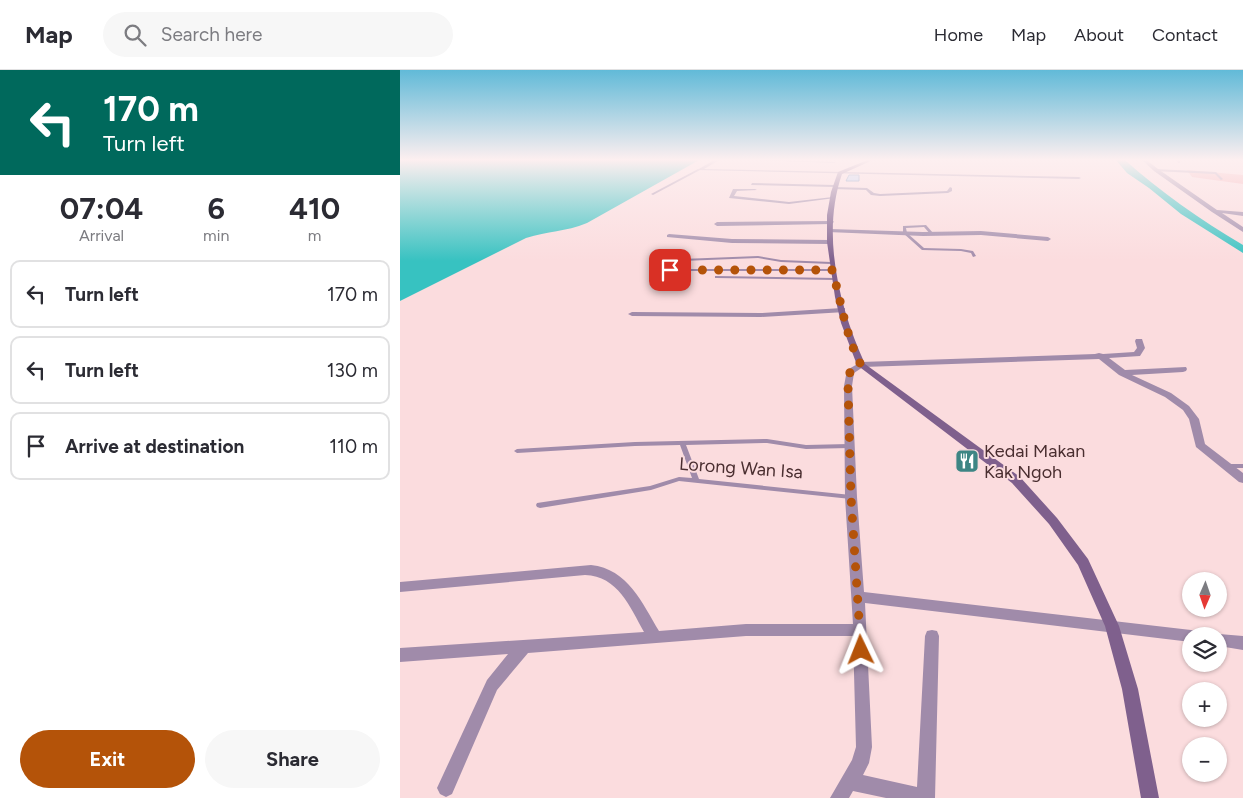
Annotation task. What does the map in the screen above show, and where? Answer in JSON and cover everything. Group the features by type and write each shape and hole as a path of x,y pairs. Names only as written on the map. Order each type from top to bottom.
{"street":[{"path":"733,193 731,197 789,203 827,193"},
{"path":"834,193 830,232 833,271 852,349 861,365 1016,480 1053,521 1082,563 1112,626 1130,690 1150,798"},
{"path":"873,193 876,195 907,193"},
{"path":"1187,193 1243,230"},
{"path":"1212,211 1243,214"},
{"path":"717,224 830,232 981,233 1048,240"},
{"path":"669,236 733,241 830,232"},
{"path":"632,314 760,315 842,310"},
{"path":"840,798 860,763 864,747 860,630 851,497 849,375 854,368 861,365 1061,359 1137,354 1141,348 1139,340"},
{"path":"1099,355 1122,373 1168,395 1186,408 1194,419 1200,445 1243,479"},
{"path":"1122,373 1183,369"},
{"path":"400,587 585,570 600,572 608,574 620,583 656,638"},
{"path":"858,597 1182,635"},
{"path":"400,655 746,630 860,630"},
{"path":"850,781 925,798 932,636"},
{"path":"1227,641 1243,643"},
{"path":"446,788 492,685 524,647"}],"lane":[{"path":"905,233 923,249 968,251 974,256"},
{"path":"682,260 758,257 833,271"},
{"path":"670,270 833,271"},
{"path":"716,277 833,271"},
{"path":"517,451 767,441 806,447 849,446"},
{"path":"682,443 696,480"},
{"path":"1225,466 1243,466"},
{"name":"Lorong Wan Isa","path":"540,505 651,488 676,479 851,497"}],"water":[{"path":"400,193 640,193 587,223 526,238 400,301"},
{"path":"1155,193 1165,193 1243,245 1243,253 1181,214"}],"place":[{"name":"Kedai Makan Kak Ngoh","path":"967,461"}],"route":[{"path":"670,270 832,270 852,349 861,365 850,372 848,386 851,497 861,650"}]}
